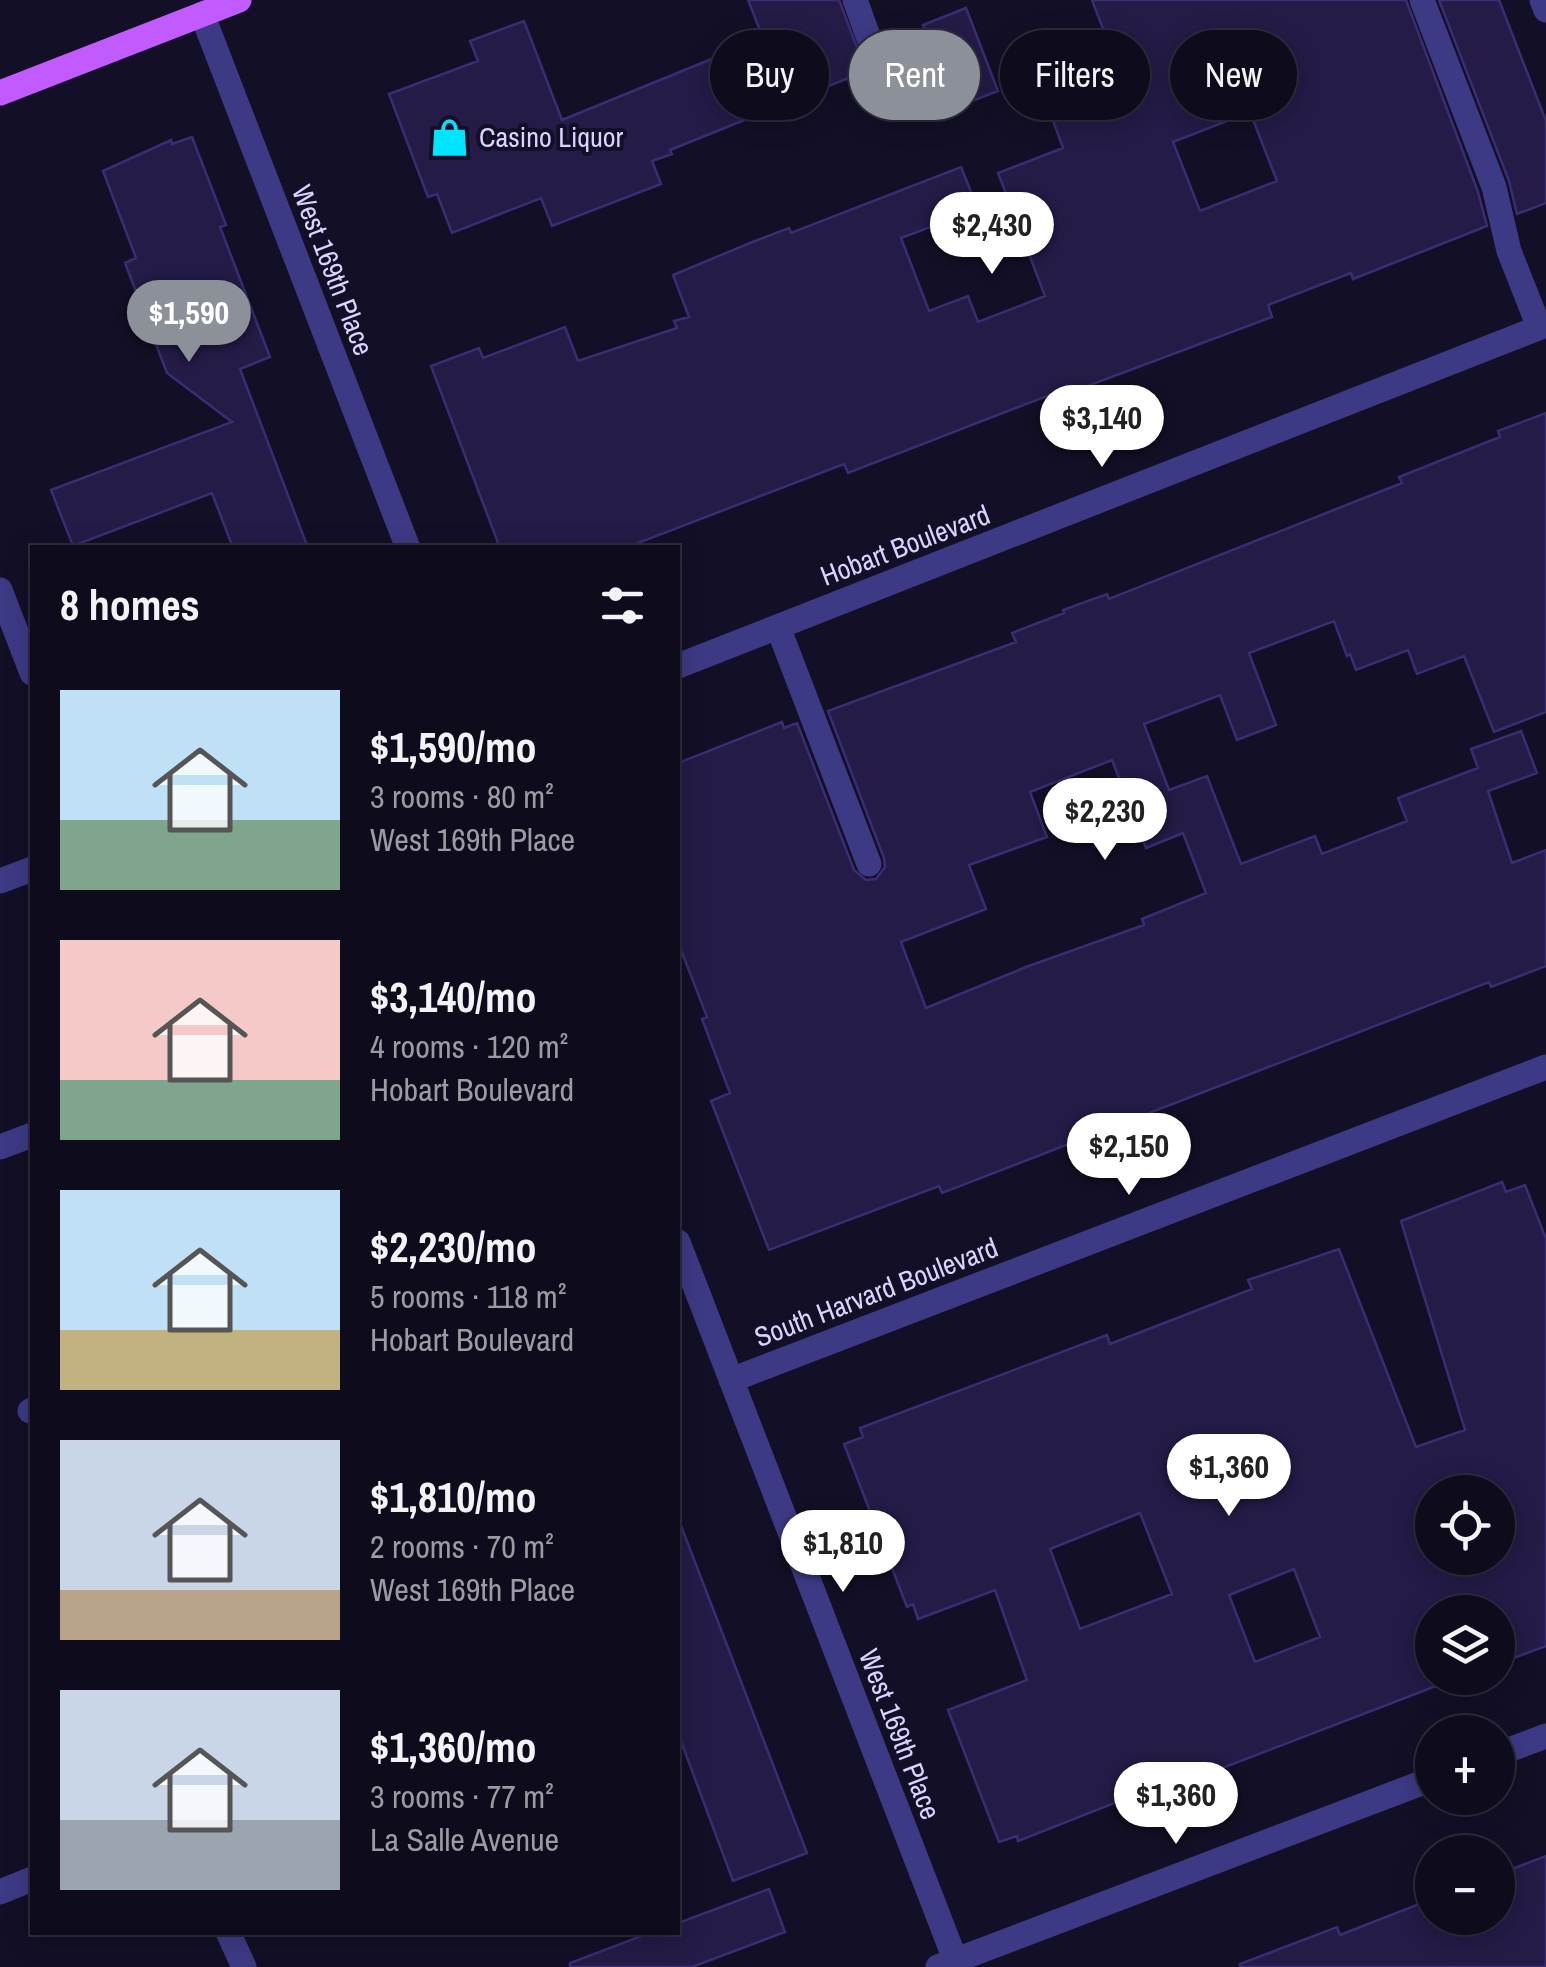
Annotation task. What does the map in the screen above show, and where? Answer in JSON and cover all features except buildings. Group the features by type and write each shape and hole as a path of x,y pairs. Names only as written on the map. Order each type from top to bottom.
{"main road":[{"path":"0,94 239,0"}],"street":[{"path":"855,0 866,30"},
{"path":"1422,0 1494,187 1509,251 1543,326"},
{"path":"1542,0 1546,10"},
{"name":"West 169th Place","path":"202,14 407,545"},
{"name":"Hobart Boulevard","path":"680,665 1543,326"},
{"path":"0,590 6,623 30,669"},
{"path":"778,627 869,864"},
{"path":"0,881 30,870"},
{"name":"South Harvard Boulevard","path":"731,1380 1546,1067"},
{"path":"0,1147 30,1136"},
{"name":"West 169th Place","path":"680,1247 950,1965"},
{"path":"1515,1748 1546,1736"},
{"path":"950,1965 1415,1786"},
{"path":"0,1892 30,1880"},
{"path":"229,1935 244,1967"}],"place":[{"name":"Casino Liquor","path":"449,137"}]}
